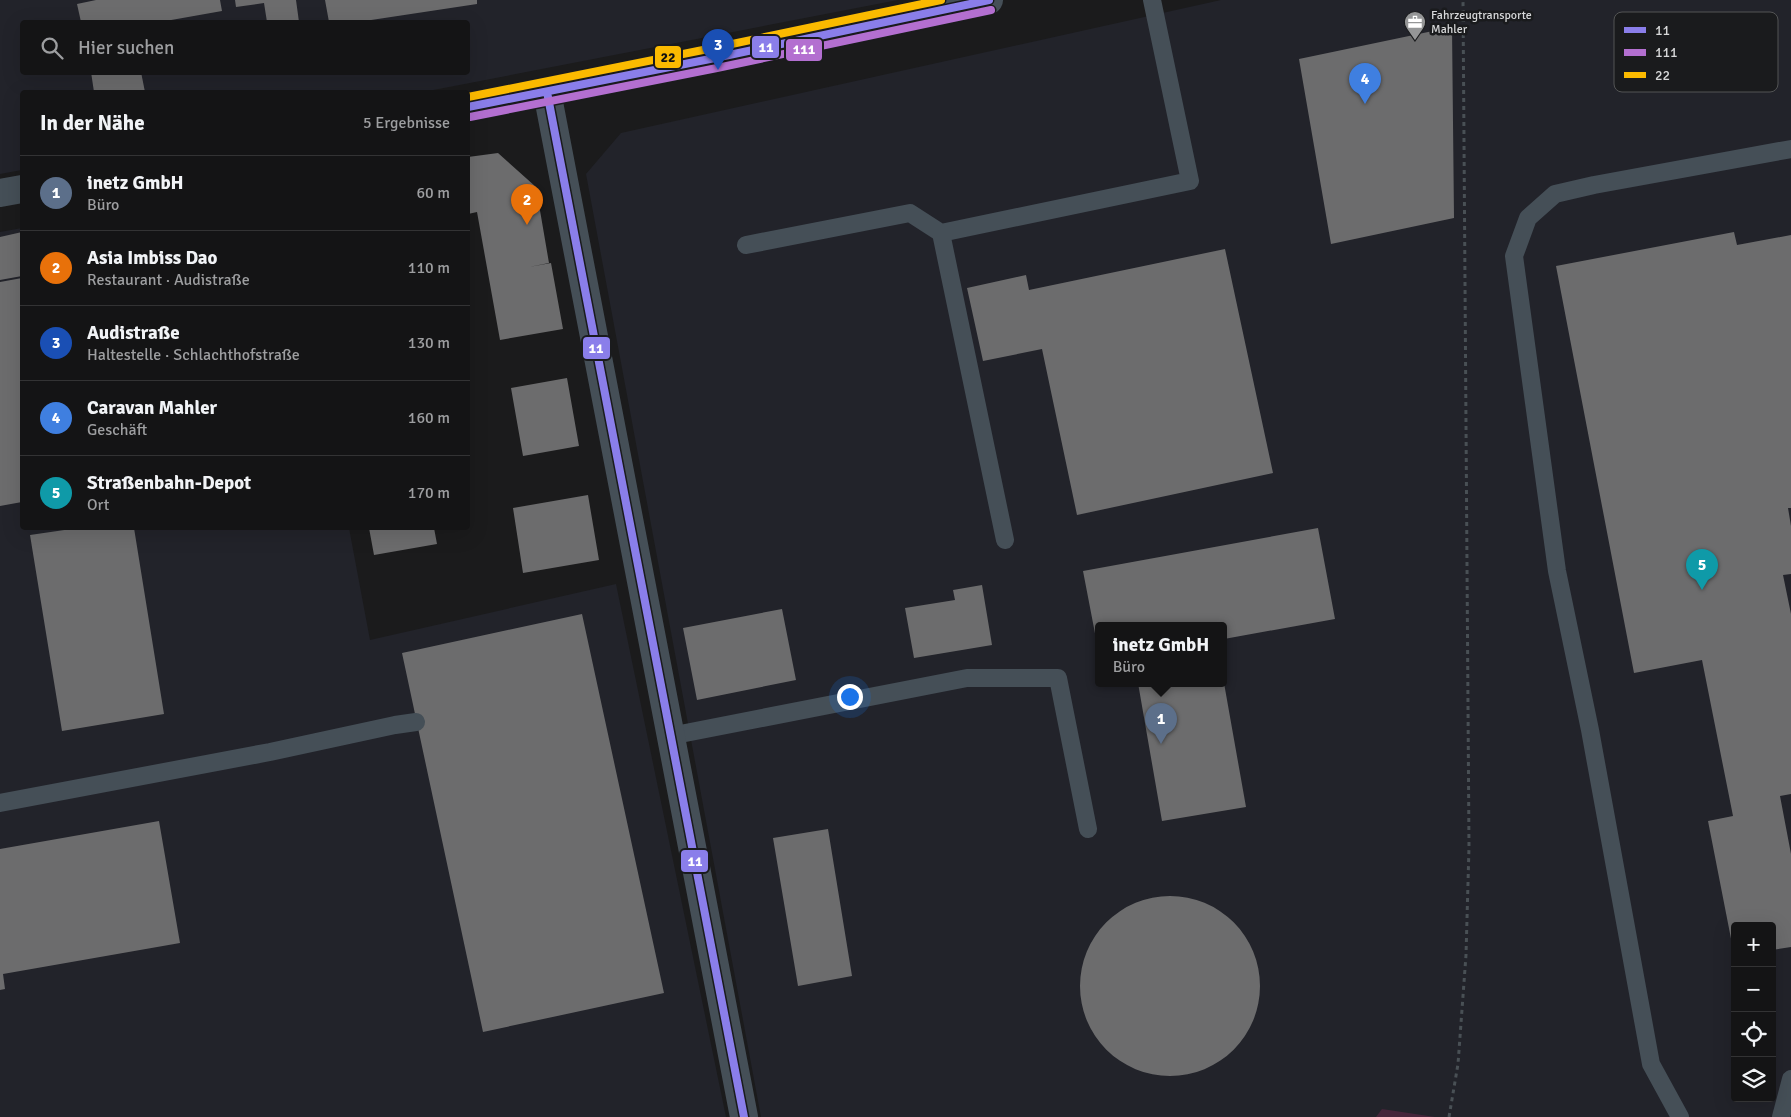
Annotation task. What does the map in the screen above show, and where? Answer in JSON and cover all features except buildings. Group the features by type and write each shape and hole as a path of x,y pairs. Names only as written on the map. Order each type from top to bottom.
{"street":[{"path":"470,107 989,0"},
{"path":"547,92 744,1117"},
{"path":"0,194 20,189"}],"lane":[{"path":"746,245 910,213 941,233 1190,181 1152,0"},
{"path":"1680,1117 1652,1064 1590,730 1557,571 1514,256 1528,218 1555,194 1594,185 1791,149"},
{"path":"941,233 1005,540"},
{"path":"670,736 967,678 1058,678 1088,829"},
{"path":"0,804 416,722"},
{"path":"1781,1117 1791,1079"}],"path":[{"path":"1448,1117 1459,1054 1466,955 1469,847 1463,0"}],"shaded area":[{"path":"0,0 898,0 433,90 20,90 20,170 0,174"},
{"path":"1221,0 1791,0 1791,1117 761,1117 586,174 621,133"},
{"path":"20,228 20,530 349,530 370,640 616,584 726,1117 0,1117 0,232"},
{"path":"1382,1109 1435,1117 1376,1117"}],"transit line":[{"name":"22","path":"470,97 941,0"},
{"name":"11","path":"470,107 715,58 989,0"},
{"name":"111","path":"470,117 717,68 991,10"},
{"name":"11","path":"547,92 744,1117"}],"place":[{"name":"Fahrzeugtransporte Mahler","path":"1415,41"},
{"name":"Audistraße","path":"718,70"},
{"name":"Caravan Mahler","path":"1365,104"},
{"name":"Asia Imbiss Dao","path":"527,225"},
{"name":"Straßenbahn-Depot","path":"1702,590"},
{"name":"inetz GmbH","path":"1161,744"}]}
